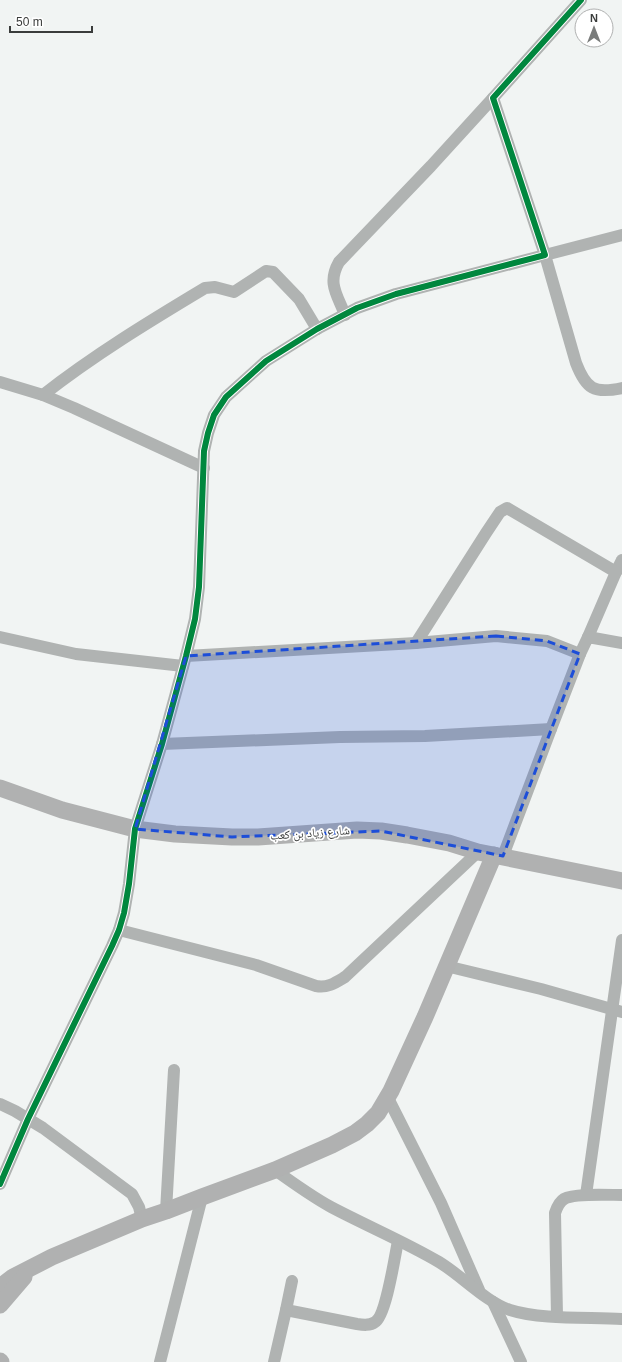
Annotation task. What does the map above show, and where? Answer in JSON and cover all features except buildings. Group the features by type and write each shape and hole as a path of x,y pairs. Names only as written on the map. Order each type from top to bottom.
{"street":[{"path":"345,314 333,285 334,271 339,262 431,166 582,0"},
{"path":"493,98 545,255 580,376 586,384 594,390 611,390 622,388"},
{"path":"0,1184 28,1119 98,977 119,930 124,913 135,829 162,744 195,619 199,587 204,451 208,432 214,416 226,397 266,361 317,329 357,308 396,294 622,235"},
{"path":"43,395 101,353 205,288 215,287 234,292 266,271 273,272 299,300 317,329"},
{"path":"0,382 43,395 74,408 204,468"},
{"path":"416,643 486,533 500,512 505,509 509,509 616,572"},
{"path":"0,1287 13,1277 52,1257 142,1219 275,1170 332,1145 355,1133 378,1113 388,1098 425,1017 446,966 499,856 551,730 580,654 622,560"},
{"path":"0,637 76,654 185,661 496,636 547,641 580,654"},
{"path":"588,637 622,643"},
{"path":"162,744 340,737 425,736 551,730"},
{"name":"شارع زياد بن كعب","path":"0,788 62,810 135,829 175,834 232,837 258,837 357,830 381,831 428,839 478,852 622,881"},
{"path":"119,930 256,965 306,983 323,987 332,985 344,977 478,852"},
{"path":"586,1196 617,1010 622,940"},
{"path":"446,966 541,989 617,1010"},
{"path":"166,1211 174,1070"},
{"path":"388,1098 441,1203 479,1291"},
{"path":"0,1104 16,1111 43,1128 132,1194 139,1207 142,1219"},
{"path":"275,1170 329,1206 450,1269 493,1302 509,1309 528,1314 622,1319"},
{"path":"557,1316 555,1212 560,1203 568,1198 622,1195"},
{"path":"160,1362 202,1197"},
{"path":"286,1310 357,1324 367,1325 376,1322 381,1315 385,1303 398,1241"},
{"path":"0,1305 30,1269"},
{"path":"274,1362 292,1281"},
{"path":"493,1302 521,1362"}],"highlighted area":[{"path":"496,636 547,641 580,654 503,856 381,831 232,837 135,829 186,656"}],"cycle path":[{"path":"0,1184 28,1119 112,946 124,913 135,829 162,744 195,619 199,587 204,451 214,415 226,397 266,361 317,329 357,308 396,294 545,255 493,98 581,0"}]}
